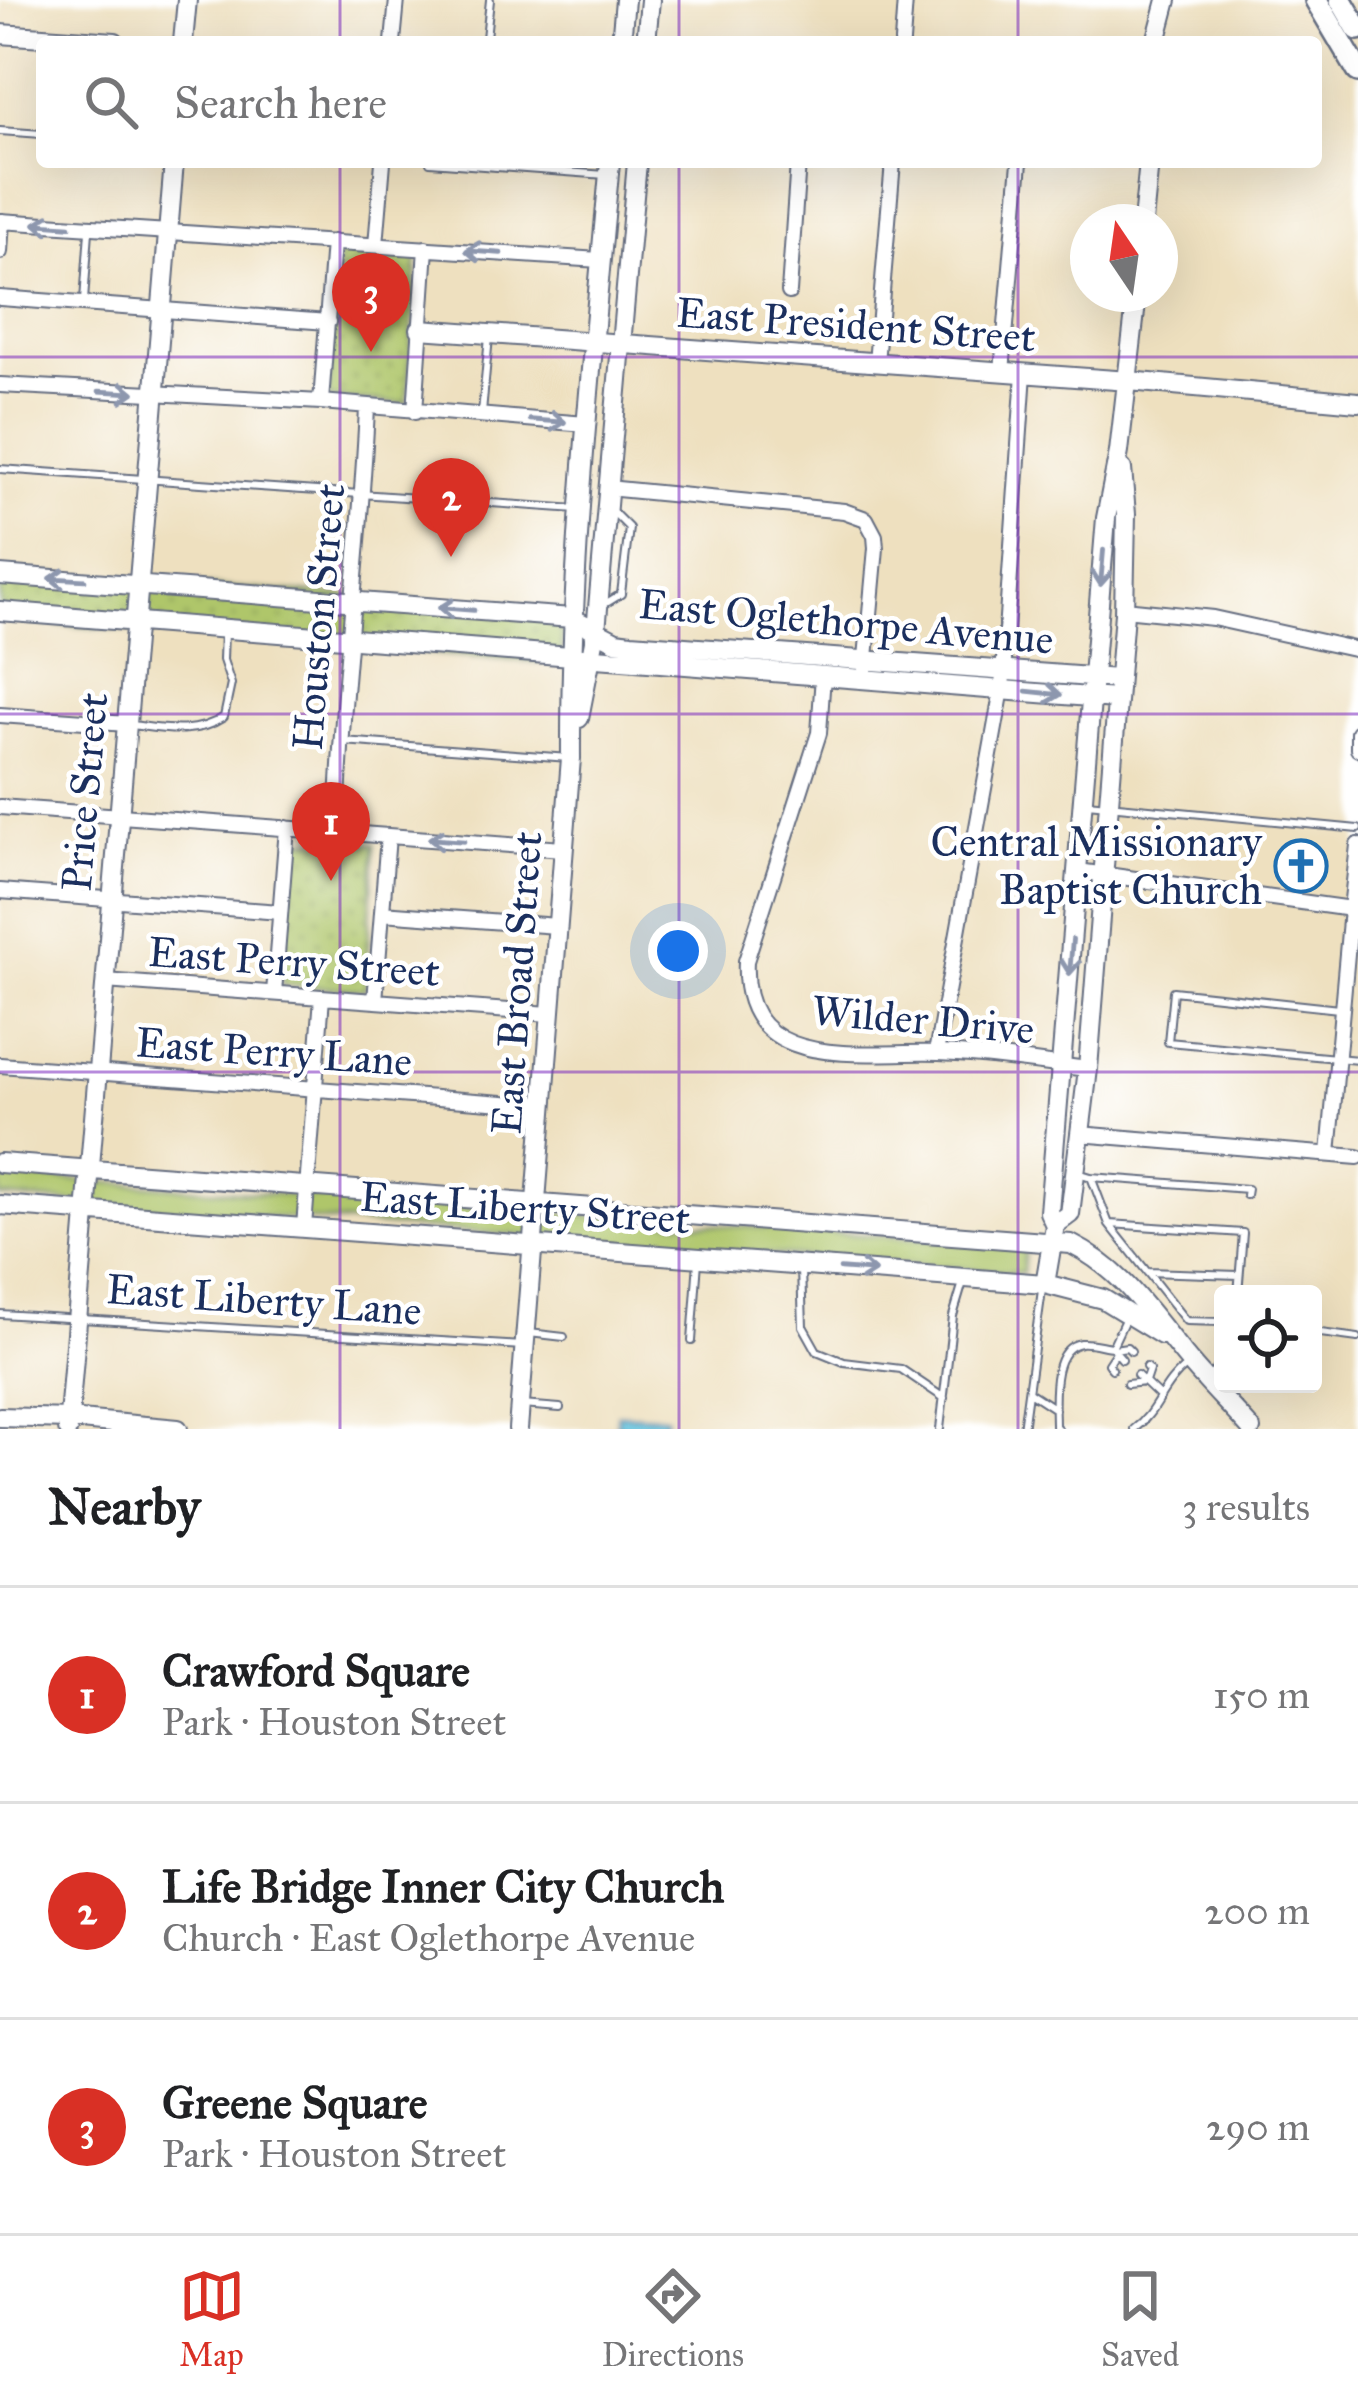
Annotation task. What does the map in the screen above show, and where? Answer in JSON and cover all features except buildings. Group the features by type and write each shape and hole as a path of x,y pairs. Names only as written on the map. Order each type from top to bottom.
{"main road":[{"path":"184,36 187,0"},
{"path":"622,36 626,0"},
{"path":"647,36 650,0"},
{"path":"1158,36 1167,0"},
{"path":"1316,0 1358,71"},
{"path":"1341,0 1358,29"},
{"path":"1352,0 1358,10"},
{"path":"0,34 36,36"},
{"name":"Price Street","path":"69,1424 173,168"},
{"name":"East Broad Street","path":"518,1429 571,758 570,655 579,509 609,168"},
{"name":"East Broad Street","path":"571,758 596,631 636,168"},
{"path":"1145,204 1148,168"},
{"path":"1045,1284 1106,518 1120,452 1135,312"},
{"name":"East President Street","path":"420,329 1358,402"},
{"path":"1050,1235 1070,1214 1082,1174 1079,1134 1124,609 1126,514 1120,452"},
{"name":"East Oglethorpe Avenue","path":"0,575 572,618 631,644 1116,689"},
{"name":"East Oglethorpe Avenue","path":"0,611 823,675 865,669"},
{"name":"East Liberty Street","path":"0,1163 536,1204 1050,1235"},
{"name":"East Liberty Street","path":"0,1205 1045,1284 1103,1299 1129,1312 1185,1356"},
{"path":"1050,1235 1117,1272 1246,1427"},
{"path":"0,1417 178,1429"}],"street":[{"path":"394,36 397,0"},
{"path":"902,36 904,0"},
{"path":"376,245 382,168"},
{"path":"789,292 798,168"},
{"path":"876,363 892,168"},
{"path":"1002,371 1019,168"},
{"path":"0,253 1,221 600,260"},
{"path":"321,402 333,242"},
{"path":"415,412 426,248"},
{"path":"0,298 328,322"},
{"path":"936,1053 1002,680 1024,374"},
{"path":"0,385 321,402 586,424"},
{"name":"Houston Street","path":"337,832 367,407"},
{"path":"607,497 844,511 866,519 876,548 865,669"},
{"path":"1124,609 1213,618 1358,650"},
{"name":"Wilder Drive","path":"823,675 819,733 746,961 744,983 762,1025 795,1045 878,1056 936,1053 1088,1069"},
{"path":"0,715 127,724"},
{"path":"1358,732 1358,749"},
{"path":"0,807 563,849"},
{"path":"274,993 287,828"},
{"path":"375,1001 388,836"},
{"path":"1329,1154 1358,844"},
{"path":"1078,871 1355,909"},
{"path":"0,891 280,911"},
{"path":"382,913 557,926"},
{"name":"East Perry Street","path":"105,981 550,1014"},
{"path":"304,1228 322,997"},
{"name":"East Perry Lane","path":"0,1065 543,1106"},
{"path":"1079,1134 1358,1157"}],"lane":[{"path":"486,36 490,0"},
{"path":"0,131 36,134"},
{"path":"83,303 89,227"},
{"path":"482,417 489,333"},
{"path":"0,470 579,509"},
{"path":"127,724 178,730 206,726 224,717 231,684 223,660 224,628"},
{"path":"340,741 571,758"},
{"path":"1083,802 1358,829"},
{"path":"1343,1010 1173,991 1168,1042 1358,1060"},
{"path":"1082,1174 1246,1189 1246,1195"},
{"path":"1082,1174 1109,1223 1186,1321 1214,1322"},
{"path":"1109,1223 1243,1233 1238,1285"},
{"path":"692,1341 698,1257"},
{"path":"801,1265 803,1327 817,1351 844,1362 901,1369 944,1398"},
{"path":"1146,1272 1239,1275"},
{"path":"940,1429 953,1316 964,1278"},
{"path":"1023,1429 1045,1284"},
{"path":"1112,1369 1108,1364 1117,1352 1129,1312"},
{"name":"East Liberty Lane","path":"0,1314 564,1337"},
{"path":"1322,1333 1358,1337"},
{"path":"1058,1429 1054,1426 1059,1362 1068,1348 1081,1343 1132,1351"},
{"path":"1134,1429 1150,1418 1158,1395 1185,1356"},
{"path":"1145,1382 1146,1366"},
{"path":"1207,1379 1214,1372"},
{"path":"1137,1375 1158,1395"},
{"path":"1127,1384 1145,1382"},
{"path":"1028,1392 1055,1409"},
{"path":"520,1405 560,1408"}],"green space":[{"path":"339,251 417,256 407,404 328,398"},
{"path":"0,571 563,611 562,664 0,620"},
{"path":"292,839 375,844 365,990 282,985"},
{"path":"0,1175 1025,1246 1023,1273 0,1197"}],"water":[{"path":"618,1414 666,1417 665,1429 617,1426"}],"place":[{"name":"Greene Square","path":"371,352"},
{"name":"Life Bridge Inner City Church","path":"451,557"},
{"name":"Central Missionary Baptist Church","path":"1301,866"},
{"name":"Crawford Square","path":"331,881"}]}
